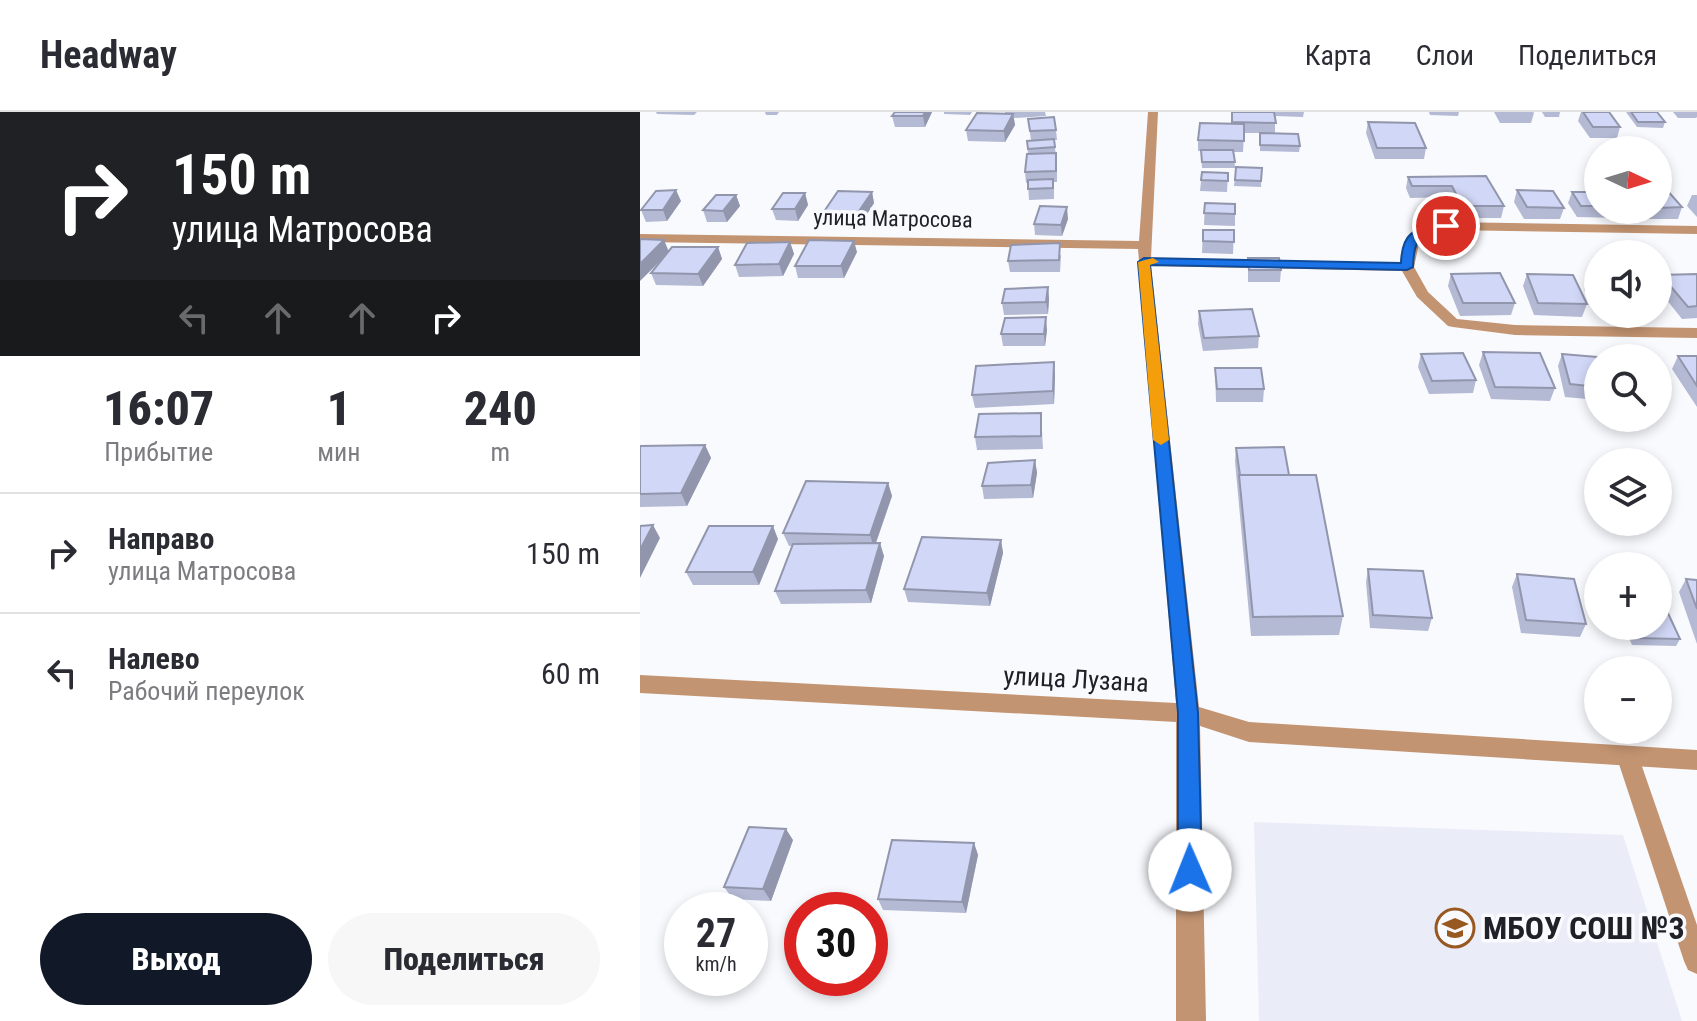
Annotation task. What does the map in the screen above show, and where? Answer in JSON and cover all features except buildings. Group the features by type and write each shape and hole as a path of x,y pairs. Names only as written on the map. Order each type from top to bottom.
{"street":[{"path":"1153,112 1144,253 1188,713 1191,1021"},
{"path":"1697,230 1446,226 1418,233 1408,245 1407,267 1422,294 1453,323 1515,330 1697,333"},
{"name":"улица Матросова","path":"640,238 1144,253 1407,267"},
{"name":"улица Лузана","path":"640,684 1188,713 1249,732 1697,760"}],"lane":[{"path":"1627,755 1697,961"}],"shaded area":[{"name":"МБОУ СОШ №3","path":"1254,822 1623,835 1682,1021 1259,1021"}],"slow traffic":[{"path":"1153,262 1144,262 1161,440"}],"place":[{"name":"МБОУ СОШ №3","path":"1455,928"}],"route":[{"path":"1190,870 1188,713 1144,262 1407,267 1408,245 1418,233 1446,226"}]}
